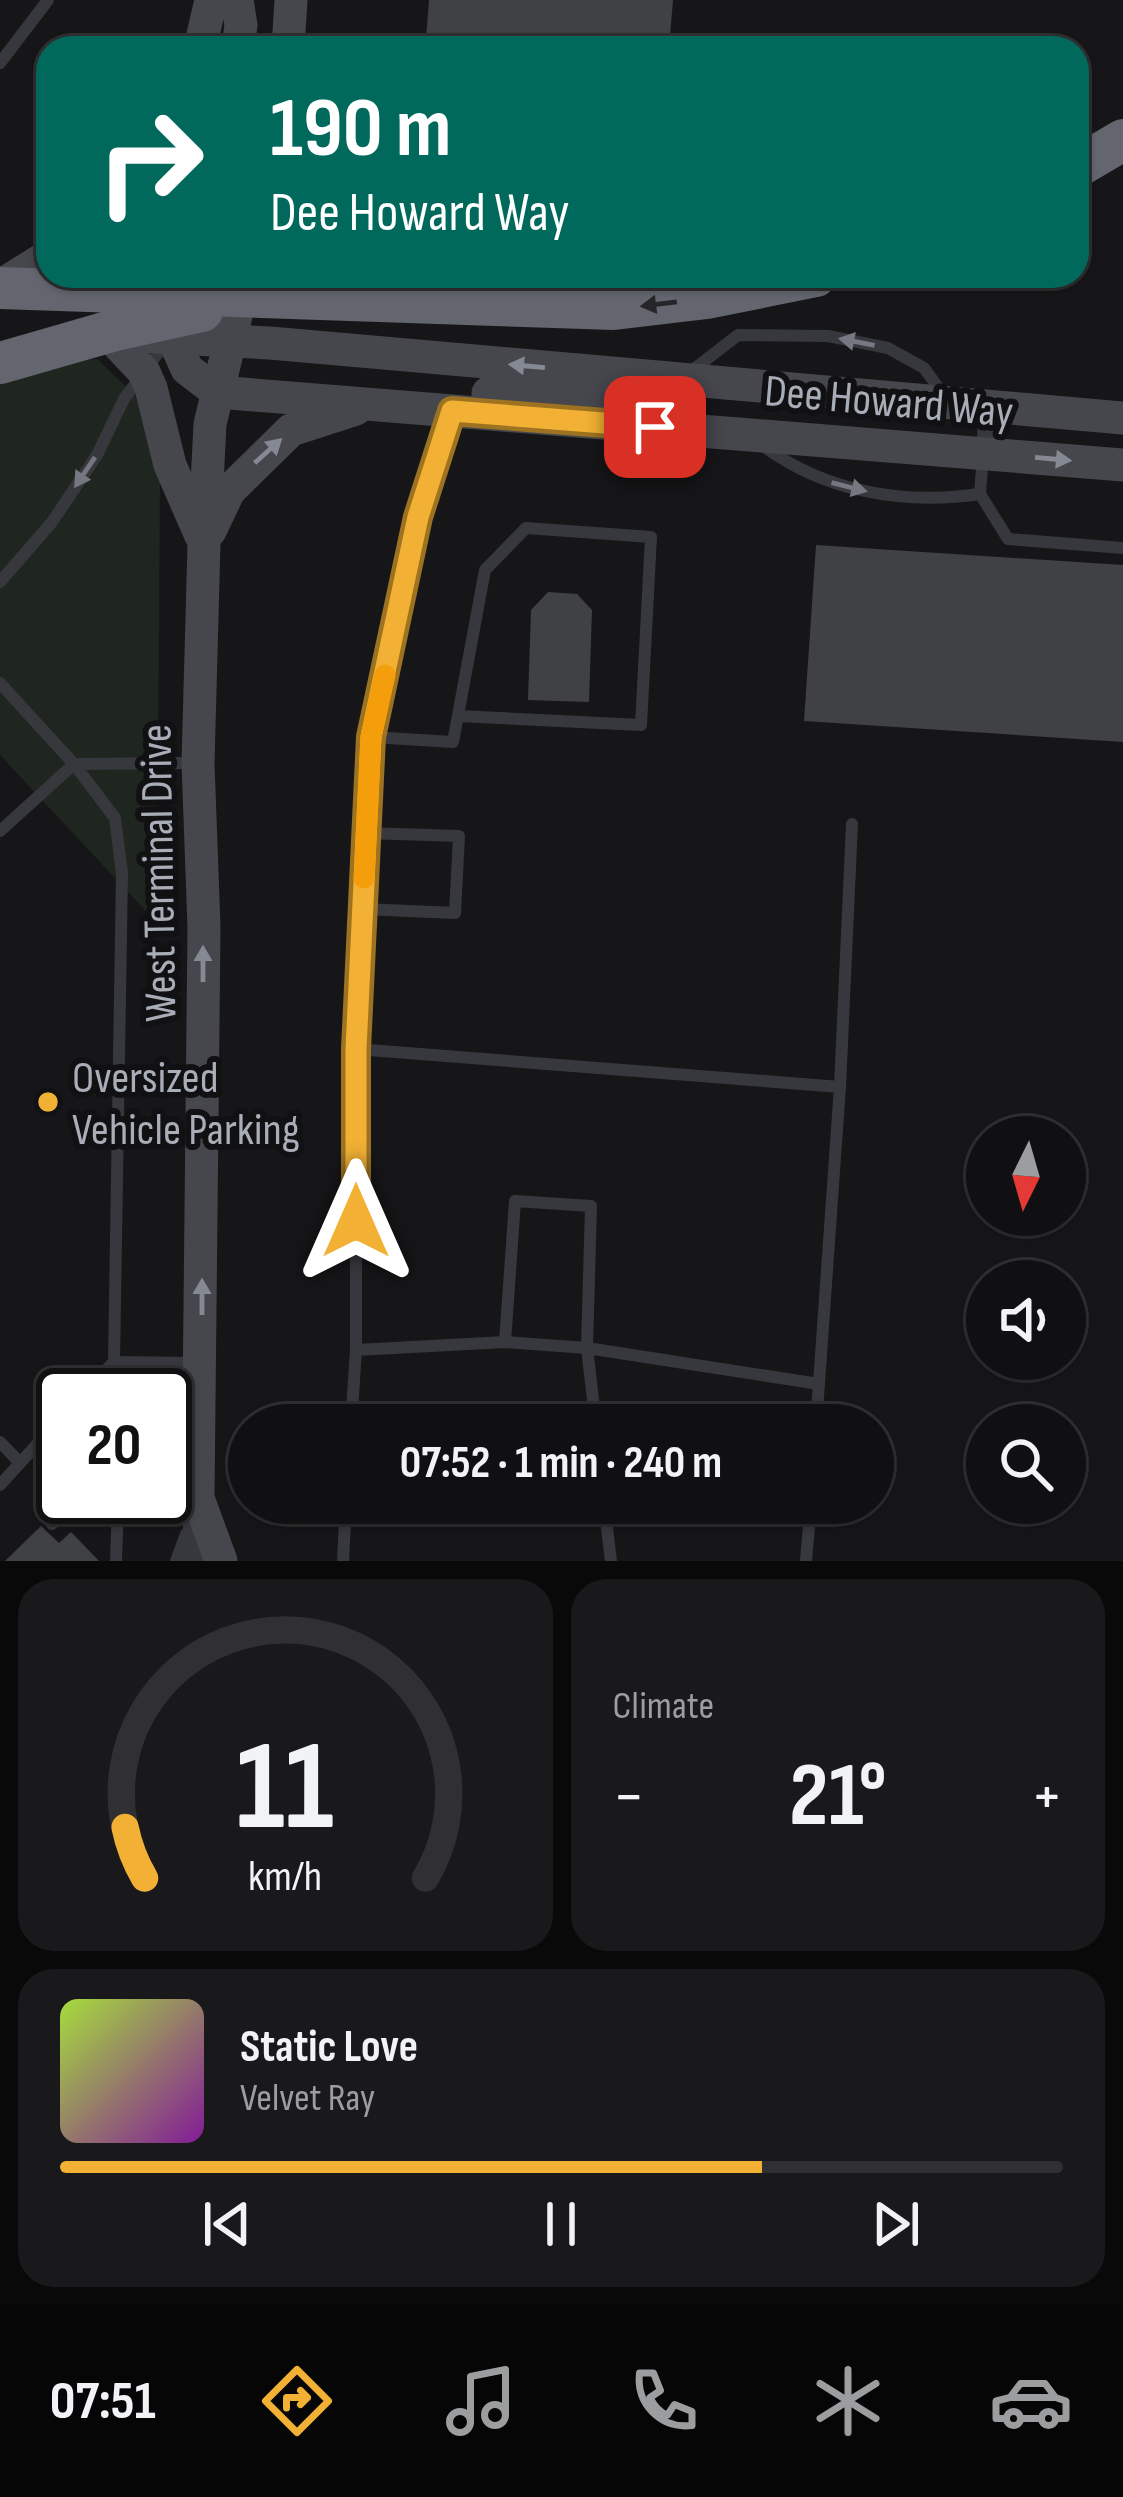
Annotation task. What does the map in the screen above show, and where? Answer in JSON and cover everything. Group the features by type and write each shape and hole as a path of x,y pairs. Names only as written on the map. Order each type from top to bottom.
{"highway":[{"path":"1089,160 1123,140"},
{"path":"0,287 36,286"},
{"path":"0,363 254,288"},
{"path":"337,288 614,309 757,288"}],"main road":[{"path":"203,36 211,0"},
{"path":"237,0 240,36"},
{"path":"289,36 291,0"},
{"path":"0,287 36,264"},
{"path":"185,288 172,335 187,370 217,392"},
{"name":"West Terminal Drive","path":"198,1498 203,927 198,763 210,424 230,340 267,288"},
{"path":"278,288 330,326 382,353"},
{"name":"Dee Howard Way","path":"0,339 172,335 1123,418"},
{"path":"111,337 144,372 170,465 204,544"},
{"path":"452,411 462,392 604,397 679,380"},
{"name":"Dee Howard Way","path":"217,392 1123,464"},
{"path":"204,544 229,490 291,430 370,404"},
{"path":"198,1498 224,1561"}],"street":[{"path":"986,453 991,407"},
{"path":"192,1561 198,1498"}],"lane":[{"path":"0,63 48,0"},
{"path":"0,46 16,46"},
{"path":"0,582 52,522 97,455 124,398 172,335"},
{"path":"679,380 738,335 828,336 888,348 924,368 950,404"},
{"path":"352,1404 356,1049 371,737 418,517 452,411"},
{"path":"746,434 793,468 848,490 942,499 980,494"},
{"path":"986,453 980,494 1008,539 1123,548"},
{"path":"371,737 453,742 485,570 526,528 651,537 640,725 458,716"},
{"path":"0,683 74,764 115,818 122,874 114,1362 108,1368"},
{"path":"0,831 74,764 198,763"},
{"path":"818,1404 853,824"},
{"path":"362,909 455,913 459,836 366,833"},
{"path":"356,1049 840,1087"},
{"path":"506,1342 515,1201 591,1206 587,1348 594,1404"},
{"path":"356,1350 506,1342 587,1348 819,1384"},
{"path":"114,1362 202,1363"},
{"path":"0,1442 19,1462"},
{"path":"0,1485 36,1444"},
{"path":"176,1561 198,1498"},
{"path":"116,1561 117,1524"},
{"path":"343,1561 345,1524"},
{"path":"606,1524 610,1561"},
{"path":"806,1561 809,1524"}],"shaded area":[{"path":"97,359 153,412 160,482 157,923 0,755 0,362"}],"building":[{"path":"429,0 673,0 670,36 426,36"},
{"path":"816,545 1123,565 1123,742 804,721"},
{"path":"548,592 577,594 592,610 589,702 528,700 531,610"},
{"path":"41,1526 59,1543 71,1532 99,1561 5,1561"}],"slow traffic":[{"path":"364,878 371,737 385,675"}],"place":[{"name":"Oversized Vehicle Parking","path":"48,1102"}],"route":[{"path":"356,1221 356,1049 371,737 418,517 452,411 655,427"}]}
